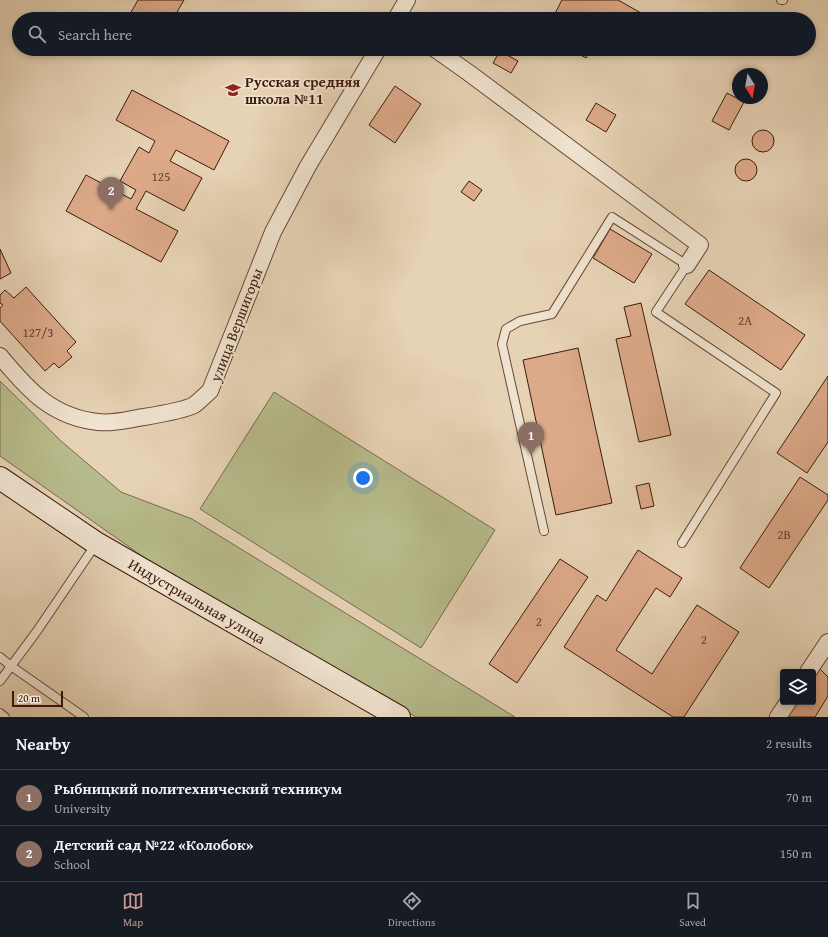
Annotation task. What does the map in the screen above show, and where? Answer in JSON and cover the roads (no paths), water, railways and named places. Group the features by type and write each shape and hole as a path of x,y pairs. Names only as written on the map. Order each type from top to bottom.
{"main road":[{"name":"Индустриальная улица","path":"0,478 96,544 399,717"}],"street":[{"path":"400,12 407,0"},
{"name":"улица Вершигоры","path":"0,356 12,371 42,400 70,416 100,422 127,420 163,414 193,405 210,391 273,232 308,166 374,56"},
{"path":"445,56 700,245 687,265"},
{"path":"810,669 828,642"},
{"path":"778,717 786,705"}],"lane":[{"path":"544,531 502,344 506,329 520,321 552,314 612,217 687,265 656,312 776,392 682,543"},
{"path":"0,681 37,631 96,544"},
{"path":"0,657 84,717"},
{"path":"0,713 5,717"}],"place":[{"name":"Русская средняя школа №11","path":"233,90"},
{"name":"Детский сад №22 «Колобок»","path":"111,210"},
{"name":"Рыбницкий политехнический техникум","path":"531,455"}]}
